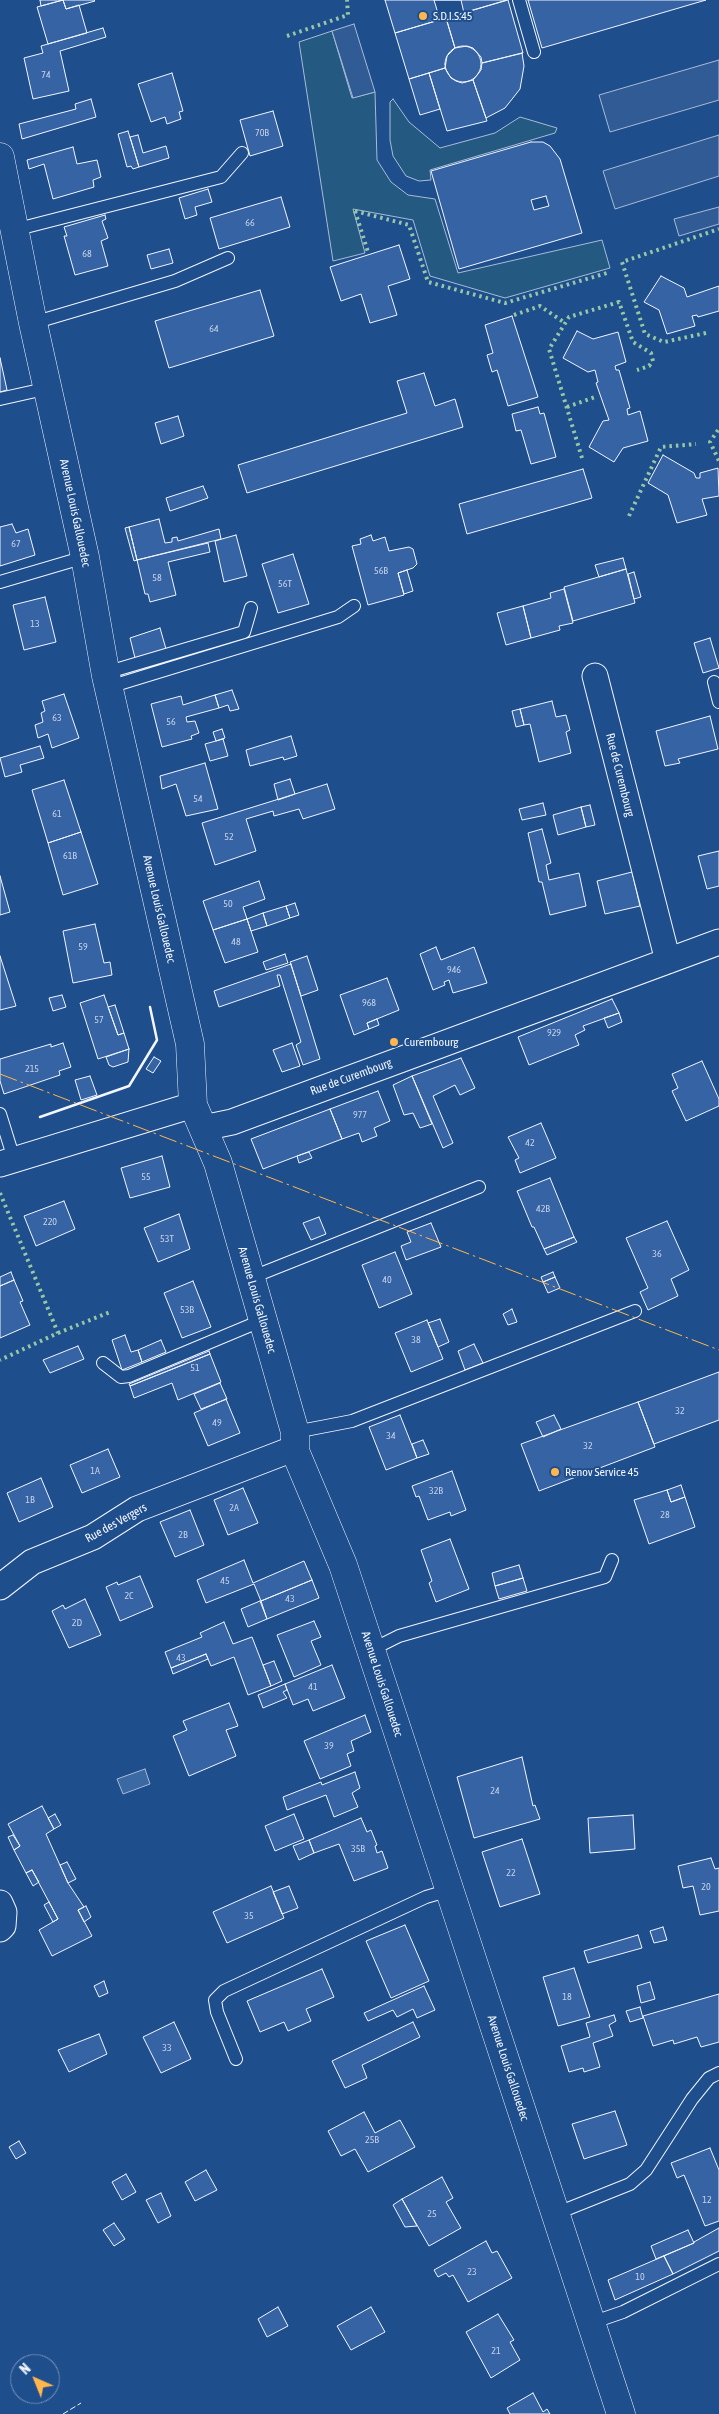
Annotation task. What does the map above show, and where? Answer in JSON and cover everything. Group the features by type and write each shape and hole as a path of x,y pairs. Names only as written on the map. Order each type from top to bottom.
{"main road":[{"name":"Avenue Louis Gallouedec","path":"0,157 33,323 85,557 107,680 190,1044 198,1116 218,1163 295,1441 343,1565 621,2414"}],"street":[{"name":"Rue de Curembourg","path":"595,676 668,961"},
{"name":"Rue de Curembourg","path":"7,1161 198,1116 232,1122 719,942"},
{"name":"Rue des Vergers","path":"0,1587 32,1562 93,1537 137,1509 285,1452 295,1441"},
{"path":"0,1903 4,1912 3,1926 0,1929"}],"lane":[{"path":"519,0 534,52"},
{"path":"14,230 221,177 242,152"},
{"path":"33,323 175,281 228,258"},
{"path":"0,400 48,388"},
{"path":"0,582 85,557"},
{"path":"107,680 162,672 338,617 354,606"},
{"path":"107,680 244,632 251,608"},
{"path":"714,682 719,702"},
{"path":"0,1114 7,1161"},
{"path":"250,1278 479,1187"},
{"path":"295,1441 352,1421 634,1311"},
{"path":"103,1363 121,1377 128,1376 263,1320"},
{"path":"371,1650 399,1636 605,1577 612,1560"},
{"path":"236,2059 217,2012 215,2000 224,1991 426,1897 450,1890"},
{"path":"555,2214 630,2184 646,2170 692,2099 709,2078 719,2073"},
{"path":"591,2323 623,2312 719,2264"}],"shaded area":[{"path":"354,24 375,92 353,98 332,31"},
{"path":"332,31 352,98 375,92 377,160 391,182 408,195 435,199 458,273 602,240 610,268 505,298 430,276 413,220 353,209 365,253 333,261 299,42"},
{"path":"719,60 719,100 610,132 599,95"},
{"path":"393,99 409,122 440,148 495,133 520,117 557,128 555,133 430,170 431,180 419,181 406,176 393,156 390,140 390,102"},
{"path":"719,135 719,176 615,209 603,171"},
{"path":"719,207 719,224 679,236 674,219"},
{"path":"145,1769 150,1784 123,1794 117,1779"}],"building":[{"path":"40,0 63,0 41,6"},
{"path":"63,0 94,0 95,1 66,9"},
{"path":"63,0 66,9 79,5 87,33 48,44 37,7"},
{"name":"S.D.I.S.45","path":"385,0 507,0 395,33"},
{"path":"434,0 461,0 464,13 440,20"},
{"path":"508,0 523,53 482,63 481,57 473,48 467,46 455,48 446,18"},
{"path":"528,0 706,0 542,48"},
{"path":"446,18 455,48 447,56 445,68 409,79 395,33"},
{"path":"103,28 106,37 60,51 69,91 33,99 24,58 43,53 41,46"},
{"path":"463,46 470,47 476,51 480,57 480,71 476,77 470,81 463,82 456,81 450,77 446,71 445,64 446,57 450,51 456,47"},
{"path":"522,53 524,66 520,89 505,108 486,118 473,80 481,70 482,63"},
{"path":"445,68 451,78 456,81 462,83 473,80 487,121 447,131 429,73"},
{"path":"172,73 183,111 179,112 181,119 167,124 165,117 151,122 138,84"},
{"path":"429,73 440,109 420,115 409,79"},
{"path":"91,99 96,117 22,139 19,124 76,109 75,104"},
{"path":"273,111 283,146 250,156 240,120"},
{"path":"128,131 139,167 133,169 131,166 127,167 118,134"},
{"path":"138,135 143,153 166,146 169,158 139,167 130,137"},
{"path":"531,142 543,142 550,146 560,159 582,233 459,269 431,171"},
{"path":"73,147 77,164 97,160 101,177 93,180 94,187 53,199 44,164 29,169 27,160"},
{"path":"208,189 212,202 195,207 197,215 185,219 179,198"},
{"path":"546,196 549,206 534,210 531,200"},
{"path":"281,197 290,227 219,249 210,218"},
{"path":"105,215 106,219 102,221 108,238 101,241 108,266 75,275 64,236 67,236 64,227"},
{"path":"399,245 410,279 388,286 397,315 370,323 361,294 341,301 330,267"},
{"path":"169,249 173,263 151,269 147,255"},
{"path":"661,276 684,288 687,297 719,286 719,311 698,317 697,315 692,316 695,326 667,334 659,310 644,302"},
{"path":"260,290 274,336 169,368 155,321"},
{"path":"512,316 538,397 508,406 497,370 492,372 487,355 493,353 485,325"},
{"path":"577,331 593,339 618,332 626,362 615,366 616,370 619,370 630,408 627,409 628,415 640,411 648,441 623,448 614,462 589,447 603,421 609,420 596,383 598,382 595,370 588,372 563,358"},
{"path":"0,358 7,390 0,392"},
{"path":"424,373 435,406 455,399 463,427 247,493 238,465 407,413 397,381"},
{"path":"538,407 540,414 544,413 556,457 531,464 521,430 516,431 512,414"},
{"path":"178,416 184,436 161,444 155,423"},
{"path":"663,455 694,473 696,478 700,478 700,473 718,468 719,496 702,499 707,515 677,523 668,495 648,483"},
{"path":"583,469 592,498 467,534 459,504"},
{"path":"203,486 208,498 170,511 166,498"},
{"path":"159,519 165,543 172,542 172,538 177,537 178,541 219,529 221,539 137,560 129,527"},
{"path":"12,524 16,533 28,529 35,555 0,566 0,527"},
{"path":"129,527 137,560 134,561 125,528"},
{"path":"236,535 247,576 224,582 215,541"},
{"path":"371,535 373,541 385,537 389,551 409,547 413,549 417,564 413,568 398,573 404,595 368,605 352,546 361,544 360,539"},
{"path":"208,543 210,552 168,562 176,595 150,602 148,594 145,594 137,560"},
{"path":"293,554 309,604 278,613 262,564"},
{"path":"623,558 626,569 599,577 595,565"},
{"path":"626,569 635,603 573,621 564,587"},
{"path":"407,570 413,591 404,594 398,573"},
{"path":"634,572 641,597 634,599 628,574"},
{"path":"564,589 573,623 559,626 560,630 531,638 523,606 551,598 550,593"},
{"path":"45,597 56,642 24,650 13,605"},
{"path":"523,606 531,638 506,645 497,613"},
{"path":"160,628 166,649 135,658 130,638"},
{"path":"710,638 719,668 703,673 694,643"},
{"path":"232,690 239,709 230,711 228,705 219,708 215,695"},
{"path":"64,694 79,738 52,748 48,734 38,738 35,725 43,722 41,713 45,711 42,701"},
{"path":"215,695 219,708 186,717 187,722 195,721 199,733 191,736 192,739 162,747 151,704 181,696 183,705"},
{"path":"552,701 556,717 566,715 570,730 566,732 571,753 539,762 530,724 524,725 520,709"},
{"path":"520,709 524,725 516,727 512,711"},
{"path":"710,716 718,749 678,759 680,763 665,766 656,731"},
{"path":"222,729 225,738 216,741 213,732"},
{"path":"291,736 297,756 284,760 283,757 250,766 246,750"},
{"path":"223,739 228,756 210,761 205,744"},
{"path":"40,746 44,758 20,765 22,772 5,777 0,758"},
{"path":"205,763 218,809 186,816 176,784 162,789 160,776"},
{"path":"290,779 295,794 278,800 274,784"},
{"path":"64,780 81,832 48,843 32,790"},
{"path":"327,784 335,809 303,819 299,809 274,816 273,811 246,819 256,851 215,865 202,823"},
{"path":"543,803 546,815 522,820 519,809"},
{"path":"590,805 595,825 586,827 581,807"},
{"path":"581,807 586,827 558,835 553,815"},
{"path":"542,829 551,863 546,865 549,880 579,873 586,906 550,915 542,882 539,882 528,833"},
{"path":"81,832 98,884 63,895 48,843"},
{"path":"719,851 719,886 707,889 698,856"},
{"path":"632,872 640,906 605,914 597,881"},
{"path":"0,876 10,912 0,915"},
{"path":"259,881 265,899 243,907 247,919 213,930 203,901"},
{"path":"295,903 299,915 290,918 286,906"},
{"path":"286,906 290,918 267,926 263,913"},
{"path":"263,913 267,926 251,931 247,919"},
{"path":"247,919 258,952 225,963 213,930"},
{"path":"95,924 104,963 110,962 112,975 73,983 63,931"},
{"path":"436,947 441,960 474,947 487,983 453,993 449,980 444,982 445,985 433,990 420,954"},
{"path":"285,954 288,963 266,970 263,962"},
{"path":"0,956 16,1006 0,1010"},
{"path":"307,956 318,990 301,996 290,962"},
{"path":"291,964 320,1059 303,1065 296,1045 301,1042 280,975 277,975 280,986 219,1007 214,991"},
{"path":"387,978 399,1010 367,1023 369,1029 354,1035 340,995"},
{"path":"62,995 66,1007 53,1011 49,998"},
{"path":"104,995 118,1035 124,1033 129,1049 98,1059 80,1003"},
{"path":"612,999 619,1013 583,1026 585,1030 575,1035 579,1045 529,1065 518,1037"},
{"path":"115,1005 124,1033 118,1035 108,1007"},
{"path":"619,1013 622,1022 608,1028 604,1018"},
{"path":"377,1019 379,1025 369,1029 367,1023"},
{"path":"63,1043 71,1067 59,1071 60,1075 4,1094 0,1081 0,1059 51,1044 51,1047"},
{"path":"292,1043 300,1066 282,1072 273,1050"},
{"path":"129,1049 128,1062 113,1067 109,1065 106,1057"},
{"path":"154,1057 161,1061 153,1073 146,1069"},
{"path":"461,1058 475,1088 460,1095 455,1085 433,1096 453,1143 443,1148 412,1076"},
{"path":"702,1061 719,1099 719,1106 686,1121 672,1091 678,1088 672,1074"},
{"path":"90,1076 97,1095 81,1100 75,1080"},
{"path":"412,1076 432,1124 420,1128 413,1113 404,1115 393,1085"},
{"path":"378,1091 390,1121 374,1128 377,1136 362,1142 359,1133 342,1139 330,1109"},
{"path":"330,1109 342,1139 263,1169 251,1139"},
{"path":"541,1123 556,1158 520,1173 515,1160 519,1158 508,1137"},
{"path":"309,1152 312,1158 299,1163 297,1156"},
{"path":"162,1156 170,1187 130,1198 121,1168"},
{"path":"550,1178 574,1237 544,1249 534,1227 532,1227 517,1191"},
{"path":"64,1201 75,1229 36,1246 24,1216"},
{"path":"179,1214 190,1249 158,1262 144,1228"},
{"path":"319,1217 326,1234 311,1240 303,1223"},
{"path":"667,1221 689,1270 671,1279 678,1296 648,1310 640,1292 648,1288 626,1238"},
{"path":"431,1223 441,1247 406,1260 401,1246 411,1242 407,1232"},
{"path":"574,1237 577,1242 547,1255 544,1249"},
{"path":"395,1252 412,1294 379,1308 362,1265"},
{"path":"11,1272 14,1280 0,1286 0,1277"},
{"path":"553,1272 555,1277 543,1282 541,1277"},
{"path":"555,1277 560,1288 548,1293 543,1282"},
{"path":"14,1280 23,1301 20,1302 30,1325 0,1338 0,1286"},
{"path":"193,1281 211,1327 182,1338 164,1293"},
{"path":"512,1309 517,1322 508,1325 503,1314"},
{"path":"440,1319 449,1342 438,1347 428,1323"},
{"path":"427,1320 443,1359 411,1372 395,1333"},
{"path":"125,1335 131,1352 138,1350 142,1362 122,1370 112,1340"},
{"path":"161,1340 166,1352 142,1362 138,1350"},
{"path":"474,1344 483,1363 465,1370 458,1351"},
{"path":"78,1346 84,1359 50,1373 43,1360"},
{"path":"209,1351 210,1354 130,1386 129,1384"},
{"path":"210,1354 221,1382 178,1400 172,1383 134,1398 130,1386"},
{"path":"719,1372 719,1420 654,1444 638,1402"},
{"path":"220,1383 227,1399 201,1409 194,1394"},
{"path":"226,1399 240,1433 208,1446 194,1413"},
{"path":"638,1402 655,1447 539,1491 521,1444"},
{"path":"400,1415 417,1458 386,1470 369,1427"},
{"path":"554,1415 561,1429 543,1437 536,1422"},
{"path":"423,1440 429,1454 417,1458 412,1444"},
{"path":"108,1449 120,1477 82,1493 70,1465"},
{"path":"452,1471 466,1510 451,1516 450,1512 428,1520 419,1496 416,1497 412,1486"},
{"path":"41,1478 53,1507 19,1522 7,1493"},
{"path":"681,1485 685,1497 671,1502 667,1490"},
{"path":"243,1488 258,1523 228,1535 214,1500"},
{"path":"667,1490 671,1502 685,1497 695,1527 649,1544 634,1500"},
{"path":"190,1510 204,1545 175,1557 160,1522"},
{"path":"450,1539 469,1589 436,1602 429,1583 432,1581 421,1550"},
{"path":"244,1560 253,1583 304,1561 312,1580 261,1601 254,1584 206,1603 197,1580"},
{"path":"519,1565 523,1578 495,1586 492,1573"},
{"path":"140,1576 153,1607 120,1621 106,1587 117,1582 118,1585"},
{"path":"523,1578 527,1591 499,1599 495,1586"},
{"path":"312,1580 319,1598 267,1619 261,1601"},
{"path":"85,1599 101,1635 69,1648 52,1611 63,1605 65,1609"},
{"path":"260,1601 267,1619 248,1627 241,1609"},
{"path":"314,1621 321,1637 311,1641 321,1665 294,1677 277,1635"},
{"path":"224,1622 233,1644 252,1637 271,1686 248,1695 234,1657 211,1666 206,1654 171,1668 165,1652 202,1637 200,1633"},
{"path":"206,1654 208,1659 173,1674 171,1668"},
{"path":"274,1661 282,1681 271,1686 263,1665"},
{"path":"332,1665 345,1698 313,1711 308,1699 293,1705 285,1684"},
{"path":"285,1684 287,1690 283,1692 287,1698 263,1708 258,1695"},
{"path":"229,1703 238,1726 226,1730 236,1756 189,1776 173,1736 187,1730 183,1721"},
{"path":"365,1715 371,1732 351,1741 354,1751 347,1754 351,1766 320,1779 304,1741"},
{"path":"522,1757 533,1806 535,1805 540,1819 474,1838 457,1777"},
{"path":"355,1772 360,1788 352,1793 358,1807 334,1817 326,1795 287,1810 283,1797 321,1782 322,1785"},
{"path":"42,1806 54,1829 46,1834 68,1883 84,1907 78,1910 92,1936 52,1956 39,1930 58,1919 32,1870 26,1873 14,1850 20,1846 8,1824"},
{"path":"55,1814 61,1825 54,1829 48,1818"},
{"path":"294,1814 304,1839 275,1851 265,1826"},
{"path":"633,1815 635,1849 590,1853 588,1818"},
{"path":"361,1818 367,1832 371,1830 377,1845 375,1846 377,1853 382,1851 388,1868 354,1881 339,1844 314,1853 309,1840"},
{"path":"13,1835 20,1846 14,1850 8,1837"},
{"path":"522,1839 540,1894 500,1907 482,1852"},
{"path":"309,1840 314,1853 299,1860 293,1846"},
{"path":"711,1858 715,1869 719,1868 719,1911 700,1915 693,1886 683,1888 678,1866"},
{"path":"67,1862 76,1879 68,1883 60,1865"},
{"path":"32,1870 39,1882 33,1886 26,1873"},
{"path":"271,1886 284,1918 227,1943 213,1912"},
{"path":"289,1886 298,1908 282,1914 273,1892"},
{"path":"49,1902 58,1919 53,1922 44,1905"},
{"path":"86,1906 91,1917 84,1922 78,1910"},
{"path":"405,1925 429,1981 391,1998 366,1941"},
{"path":"663,1927 667,1940 654,1943 650,1931"},
{"path":"638,1935 642,1948 588,1963 584,1951"},
{"path":"574,1968 590,2017 558,2026 543,1977"},
{"path":"322,1969 334,1997 306,2009 311,2021 288,2031 284,2022 260,2032 247,2001"},
{"path":"104,1981 108,1993 99,1997 94,1986"},
{"path":"650,1982 655,1999 641,2003 637,1986"},
{"path":"424,1986 435,2010 417,2018 413,2009 397,2017 393,2010 368,2021 364,2013"},
{"path":"719,1994 719,2042 701,2047 697,2037 674,2044 673,2040 653,2046 643,2016"},
{"path":"640,2007 643,2018 630,2022 626,2011"},
{"path":"614,2015 616,2021 609,2025 613,2036 593,2043 600,2067 584,2072 583,2068 569,2072 561,2046 590,2037 586,2023"},
{"path":"174,2022 191,2059 161,2073 143,2037"},
{"path":"413,2022 420,2037 362,2065 367,2078 345,2088 332,2061"},
{"path":"99,2034 107,2054 69,2072 58,2050"},
{"path":"615,2111 627,2145 584,2159 572,2124"},
{"path":"364,2112 375,2133 400,2120 415,2147 368,2172 355,2149 341,2156 328,2131"},
{"path":"19,2141 26,2153 16,2159 9,2147"},
{"path":"710,2148 719,2170 719,2221 705,2226 684,2175 677,2178 671,2163"},
{"path":"206,2170 217,2190 195,2201 185,2182"},
{"path":"126,2174 136,2192 122,2200 112,2182"},
{"path":"442,2177 453,2198 446,2202 461,2228 429,2246 402,2199"},
{"path":"161,2193 171,2216 158,2223 146,2200"},
{"path":"402,2199 417,2226 405,2227 393,2205"},
{"path":"114,2223 125,2239 114,2246 103,2230"},
{"path":"719,2228 719,2251 673,2274 664,2256 694,2243"},
{"path":"688,2230 694,2243 656,2259 651,2246"},
{"path":"486,2241 492,2253 497,2251 512,2278 468,2302 453,2275 449,2277 446,2273 438,2277 434,2270"},
{"path":"664,2256 673,2274 615,2300 608,2280"},
{"path":"278,2307 288,2326 267,2337 258,2319"},
{"path":"371,2307 385,2332 351,2350 337,2326"},
{"path":"498,2314 514,2340 510,2342 520,2360 491,2378 466,2332"},
{"path":"533,2393 543,2412 547,2409 550,2414 510,2414 507,2408"}],"hedge":[{"path":"287,36 348,15 347,0"},
{"path":"355,211 409,225 428,282 505,303 607,273"},
{"path":"355,211 368,252"},
{"path":"706,333 664,342 645,334 622,262 719,229"},
{"path":"582,458 549,349 569,317 619,302 633,342 651,353 653,361 649,366 637,370"},
{"path":"514,315 540,306 565,323"},
{"path":"567,407 595,397"},
{"path":"718,430 710,442 719,461"},
{"path":"629,516 661,447 696,444"},
{"path":"0,1193 58,1333 0,1360"},
{"path":"58,1333 110,1312"}],"fence":[{"path":"63,2414 81,2403"}],"wall":[{"path":"40,1117 129,1086 157,1040 150,1007"}],"power":[{"path":"0,1074 719,1350"}],"place":[{"name":"S.D.I.S.45","path":"423,16"},
{"name":"Curembourg","path":"394,1042"},
{"name":"Renov Service 45","path":"555,1472"}]}
